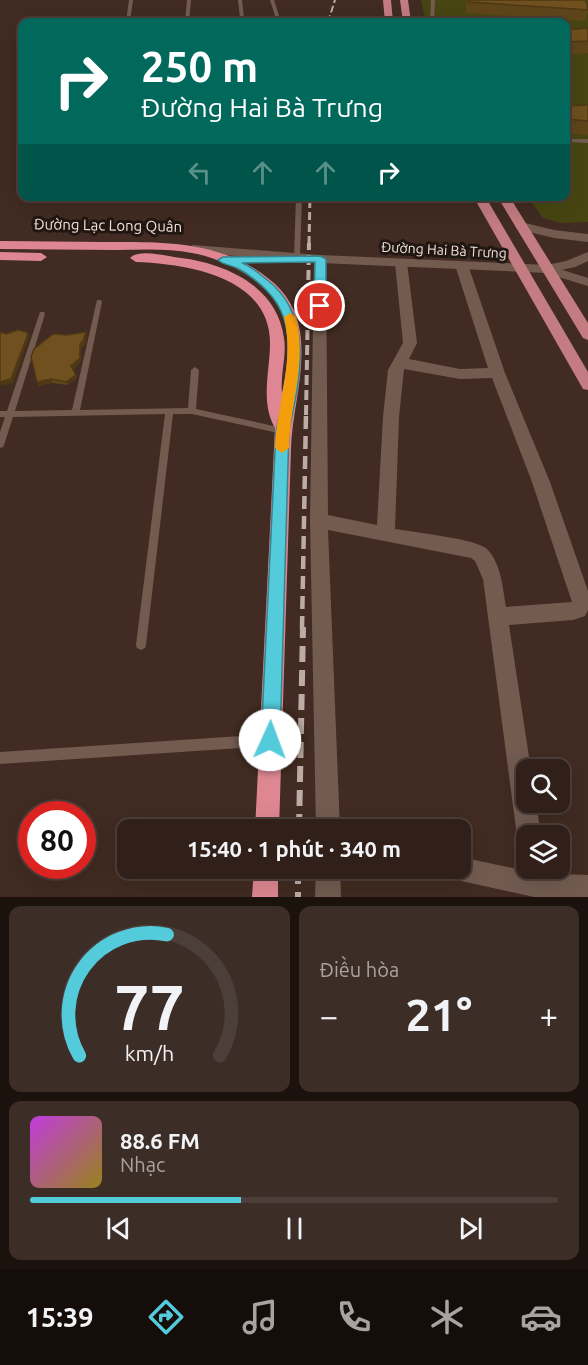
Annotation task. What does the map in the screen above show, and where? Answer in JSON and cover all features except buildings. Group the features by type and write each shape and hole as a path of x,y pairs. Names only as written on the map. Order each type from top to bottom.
{"highway":[{"name":"Đường Lạc Long Quân","path":"0,245 153,246 223,260 243,267 273,289 289,314 294,336 292,388 283,431 267,819"},
{"name":"Đường Lạc Long Quân","path":"0,256 152,258 191,255 232,276 258,296 271,318 277,337 273,387 283,431"},
{"path":"265,897 266,879"}],"main road":[{"path":"387,0 389,18"},
{"path":"404,0 406,18"},
{"path":"482,201 588,385"},
{"path":"506,201 547,269 583,318 588,335"}],"street":[{"path":"521,226 561,235 588,238"},
{"name":"Đường Hai Bà Trưng","path":"191,255 547,269 570,264 588,256"},
{"name":"Đường Hai Bà Trưng","path":"223,260 297,258"},
{"path":"320,259 319,520 328,819"},
{"path":"386,535 391,417 396,370 410,344 401,263"},
{"path":"462,266 497,373 540,482 582,602 578,609 573,611 497,617"},
{"path":"547,269 588,282"},
{"path":"401,363 460,374 497,373"},
{"path":"319,520 474,551 482,556 492,579 527,825"},
{"path":"471,872 536,884 588,887"},
{"path":"328,879 328,897"}],"lane":[{"path":"129,18 131,0"},
{"path":"188,18 189,0"},
{"path":"240,0 242,18"},
{"path":"272,0 278,18"},
{"path":"432,18 433,0"},
{"path":"570,141 588,141"},
{"path":"297,258 299,201"},
{"path":"76,412 99,302"},
{"path":"0,445 42,314"},
{"path":"192,411 195,370"},
{"path":"141,645 169,411"},
{"path":"0,414 192,411 283,431"},
{"path":"0,758 270,740"}],"shaded area":[{"path":"421,0 588,0 588,222 561,223 543,218 531,201 570,201 570,18 425,18"}],"railway":[{"path":"329,18 335,0"},
{"path":"309,244 310,201"},
{"path":"306,415 309,243"},
{"path":"302,629 306,413"},
{"path":"299,819 303,627"},
{"path":"298,879 298,897"}],"slow traffic":[{"path":"282,448 283,431 292,388 294,336 290,317"}],"route":[{"path":"270,740 283,431 292,388 294,336 289,314 273,289 243,267 223,260 320,259 320,306"}]}
